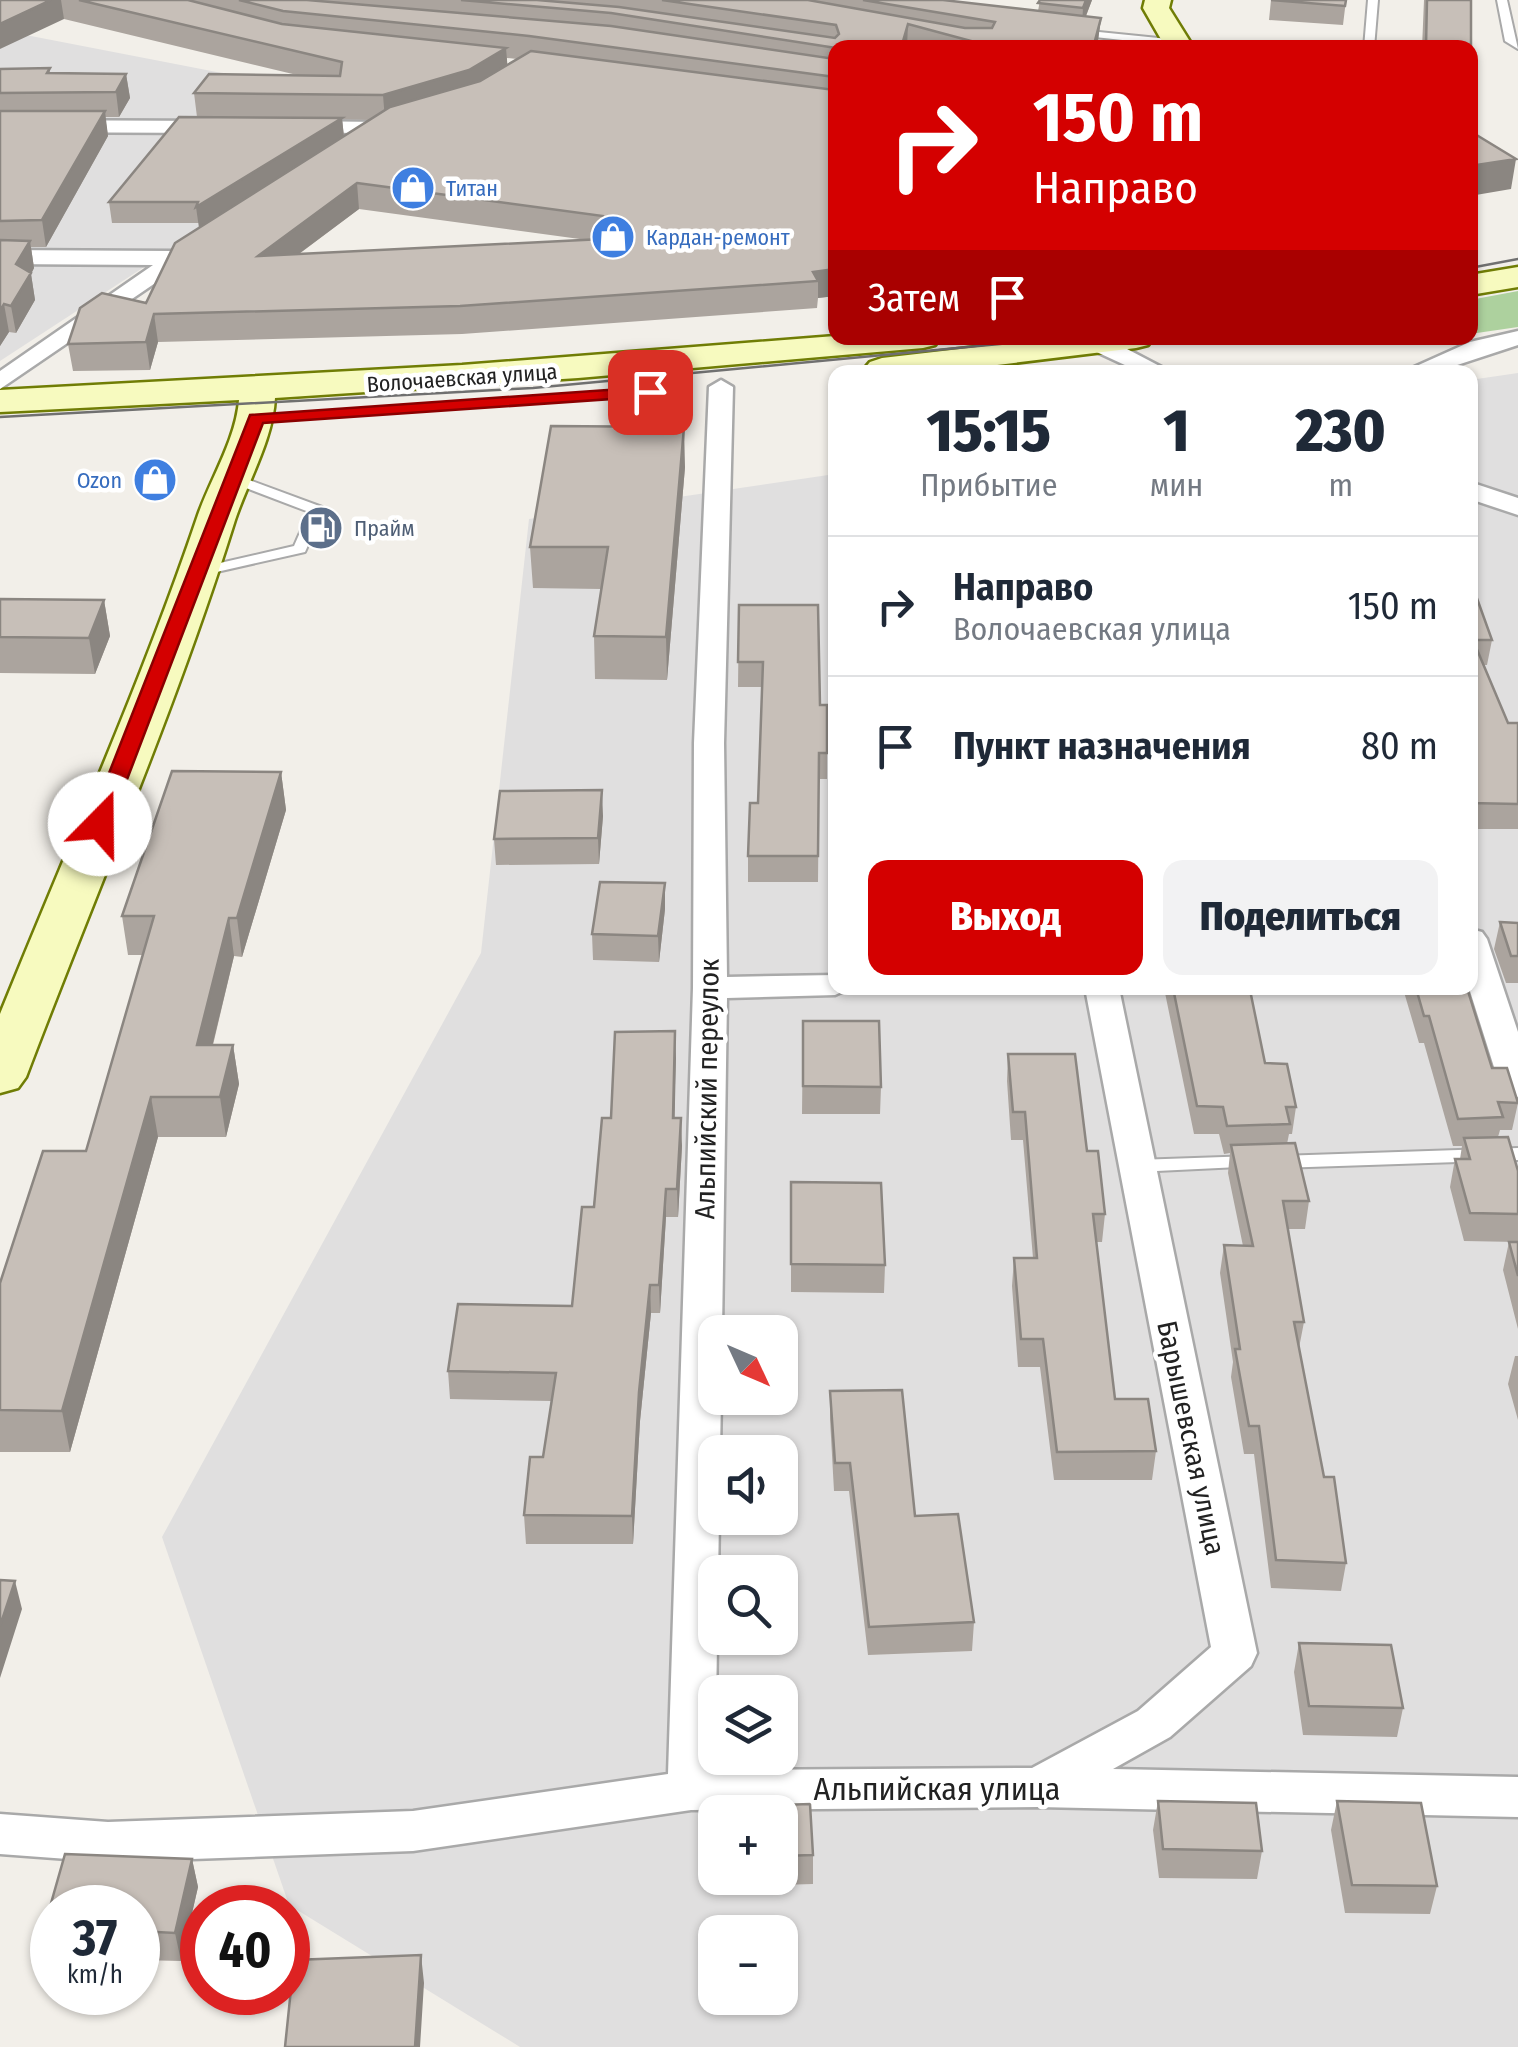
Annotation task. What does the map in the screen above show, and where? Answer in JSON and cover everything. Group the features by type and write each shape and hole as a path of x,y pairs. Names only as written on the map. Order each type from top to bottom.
{"main road":[{"path":"1158,0 1156,8 1176,40"},
{"path":"1478,257 1518,250"},
{"path":"1478,284 1518,276"},
{"name":"Волочаевская улица","path":"0,426 853,345"},
{"path":"977,365 1086,345"},
{"name":"Волочаевская улица","path":"0,400 257,404 722,387 828,375"},
{"path":"0,1077 199,572 257,404"}],"street":[{"path":"0,126 390,125 350,148"},
{"path":"0,382 222,228"},
{"path":"0,257 174,258"},
{"path":"1433,365 1479,347 1518,338"},
{"path":"1101,345 1144,365"},
{"name":"Альпийский переулок","path":"691,1790 710,988 709,743 722,387"},
{"path":"1478,493 1518,508"},
{"path":"1478,964 1518,1086"},
{"path":"710,988 828,985"},
{"name":"Барышевская улица","path":"1038,1787 1154,1724 1235,1653 1103,995"},
{"name":"Альпийская улица","path":"0,1834 108,1842 412,1832 691,1790 1038,1787 1518,1797"}],"lane":[{"path":"1370,40 1374,0"},
{"path":"1502,0 1510,42 1518,46"},
{"path":"1058,30 1139,40"},
{"path":"199,572 300,549 317,510 230,477"},
{"path":"1136,1166 1518,1154"}],"shaded area":[{"path":"0,30 227,74 388,108 0,361"},
{"path":"1518,373 1518,2047 520,2047 310,1918 310,1885 282,1885 162,1537 481,953 529,519 828,475 828,995 1478,995 1478,379"}],"green space":[{"path":"1518,291 1518,327 1478,333 1478,298"}],"building":[{"path":"0,0 51,0 0,24"},
{"path":"79,0 188,0 282,24 506,48 469,70 383,95 194,93 209,74 340,76 342,62"},
{"path":"239,0 307,0 611,26 828,58 828,76 529,36 283,11"},
{"path":"461,0 537,0 619,7 835,38 839,34 836,25 662,0 808,0 965,28 992,28 995,22 863,0 943,0 1101,18 1095,40 967,40 908,24 903,40 828,40 828,47 611,13"},
{"path":"1086,0 1083,8 1038,3"},
{"path":"1271,0 1346,0 1345,6"},
{"path":"1427,0 1471,0 1471,40 1426,40"},
{"path":"531,51 828,89 828,270 813,272 818,281 460,306 154,314 146,342 68,344 80,308 102,293 146,303 175,243 390,107 480,81","holes":["357,183 603,216 602,239 258,256"]},
{"path":"50,68 47,73 126,74 116,92 0,93 0,69"},
{"path":"0,111 105,111 42,220 0,221"},
{"path":"179,117 342,118 196,207 198,202 109,202"},
{"path":"1478,136 1516,159 1478,165"},
{"path":"0,240 30,241 16,264 31,273 11,306 4,304 0,311"},
{"path":"551,426 684,427 666,637 594,636 608,547 530,547"},
{"path":"0,599 104,600 89,638 0,637"},
{"path":"1478,601 1492,640 1478,640"},
{"path":"739,605 818,605 820,705 827,705 827,753 819,753 818,856 748,856 750,803 758,803 763,662 738,662"},
{"path":"1478,652 1508,723 1518,723 1518,804 1478,803"},
{"path":"172,771 281,772 237,918 229,918 197,1045 233,1045 220,1097 151,1097 62,1411 0,1410 0,1283 43,1151 86,1151 154,916 122,916"},
{"path":"602,790 598,838 494,839 500,791"},
{"path":"600,882 665,883 658,936 592,934"},
{"path":"1500,922 1518,923 1518,956 1511,956"},
{"path":"1174,995 1251,995 1265,1063 1287,1064 1296,1107 1286,1107 1290,1124 1227,1126 1223,1107 1197,1106"},
{"path":"1418,995 1469,995 1492,1068 1507,1068 1518,1103 1498,1102 1503,1117 1458,1119 1429,1016 1424,1016"},
{"path":"803,1021 879,1021 881,1087 803,1086"},
{"path":"675,1031 673,1118 681,1118 677,1189 666,1189 659,1285 650,1285 632,1516 524,1515 530,1457 543,1457 556,1373 448,1371 458,1304 572,1306 582,1207 594,1207 602,1118 611,1118 615,1032"},
{"path":"1008,1054 1075,1054 1087,1151 1098,1151 1105,1214 1093,1214 1115,1399 1148,1399 1156,1451 1057,1452 1043,1339 1021,1339 1014,1258 1037,1258 1025,1112 1013,1112"},
{"path":"1508,1137 1518,1171 1518,1214 1470,1213 1455,1159 1470,1159 1464,1138"},
{"path":"1295,1143 1309,1201 1283,1201 1304,1322 1294,1322 1324,1477 1334,1477 1346,1563 1276,1560 1259,1426 1249,1426 1235,1349 1240,1349 1224,1245 1253,1246 1231,1145"},
{"path":"791,1182 881,1183 885,1265 791,1264"},
{"path":"1509,1242 1518,1242 1518,1276"},
{"path":"902,1390 915,1516 958,1514 974,1622 869,1627 850,1463 835,1463 830,1391"},
{"path":"0,1580 15,1581 0,1626"},
{"path":"1299,1643 1391,1645 1403,1708 1309,1706"},
{"path":"1158,1801 1256,1803 1262,1851 1163,1849"},
{"path":"1337,1801 1421,1803 1437,1886 1352,1885"},
{"path":"798,1804 810,1804 813,1855 798,1855"},
{"path":"65,1854 192,1859 186,1885 180,1885 175,1933 160,1932 160,1885 56,1885"},
{"path":"421,1955 415,2047 285,2047 288,2015 310,2015 310,1959"}],"tram line":[{"path":"1478,266 1518,259"},
{"path":"0,417 533,388 990,345"}],"place":[{"name":"Титан","path":"413,188"},
{"name":"Кардан-ремонт","path":"613,237"},
{"name":"Ozon","path":"155,480"},
{"name":"Прайм","path":"321,528"}],"route":[{"path":"100,824 199,572 230,477 256,418 650,392"}]}
